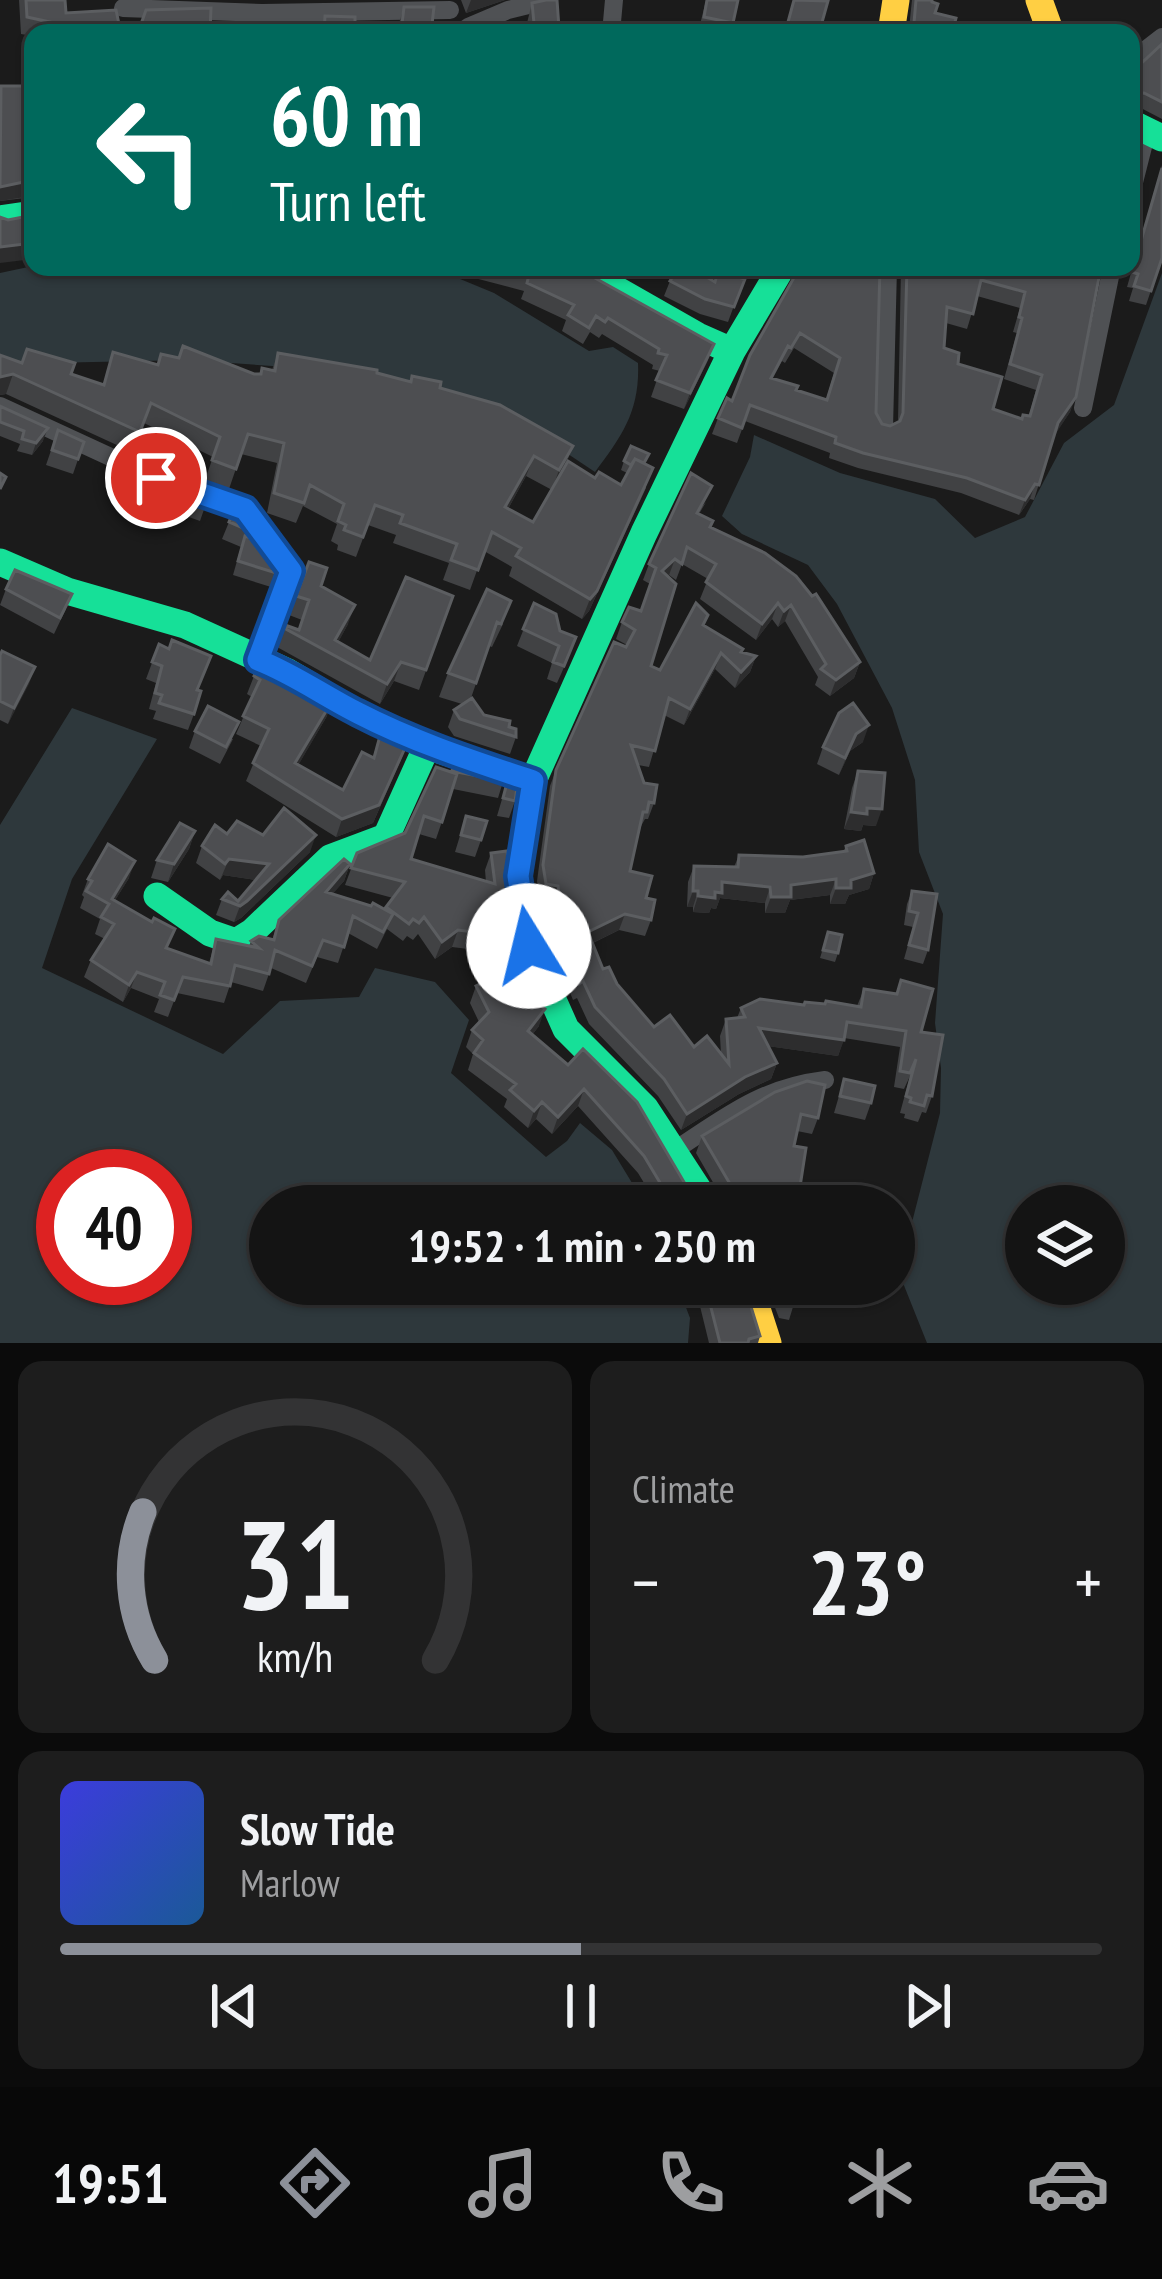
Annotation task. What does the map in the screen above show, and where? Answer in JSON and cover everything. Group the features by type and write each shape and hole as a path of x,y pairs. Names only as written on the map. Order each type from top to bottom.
{"street":[{"path":"484,24 550,0"},
{"path":"123,4 262,13 448,5"},
{"path":"593,276 733,351"},
{"path":"696,1185 631,1091 566,1029 529,946 518,876 533,781 644,533 733,351 777,276"},
{"path":"884,428 888,276"},
{"path":"1083,408 1110,276"},
{"path":"0,406 156,478 245,509 291,571 258,660"},
{"path":"0,562 67,591 185,625 288,672 427,746 533,781"},
{"path":"157,896 210,933 236,942 330,859 386,837 427,746"},
{"path":"675,1150 748,1101 788,1085 825,1080"},
{"path":"756,1305 768,1343"}],"shaded area":[{"path":"24,268 24,276 453,276 494,293 589,351 613,347 638,363 636,395 621,434 595,472 499,408 315,369 188,360 0,364 0,273"},
{"path":"1162,273 1162,1343 927,1343 912,1305 915,1211 940,1113 935,1023 943,914 919,852 915,780 892,708 837,604 808,565 742,534 722,516 750,457 754,435 840,473 935,499 975,538 1025,517 1064,443 1114,405"},
{"path":"72,708 157,739 72,879 42,968 223,1054 280,1001 359,997 375,968 435,982 469,1020 451,1073 546,1157 580,1123 612,1150 633,1185 249,1185 249,1305 685,1305 690,1318 688,1343 0,1343 0,825"}],"building":[{"path":"26,0 65,0 66,13 116,10 119,24 54,24 27,17"},
{"path":"557,0 559,24 519,24 534,23 532,3"},
{"path":"707,0 738,0 733,23 704,17"},
{"path":"794,0 828,1 822,24 787,24"},
{"path":"916,0 932,0 938,4 935,13 956,18 954,24 914,23"},
{"path":"404,7 434,7 432,24 402,24"},
{"path":"211,8 210,24 141,24 146,10"},
{"path":"325,16 355,17 355,24 325,24"},
{"path":"1162,44 1162,102 1140,93 1140,65"},
{"path":"1,86 24,86 24,182 0,187"},
{"path":"1162,168 1162,258 1151,291 1134,286 1140,276 1140,244"},
{"path":"0,217 24,217 24,244 0,247"},
{"path":"529,276 591,276 714,344 690,393 656,380 667,355 658,353 659,349 608,318 605,322 596,316 589,328 568,315 574,305 527,283"},
{"path":"673,276 705,276 715,282 717,276 745,279 734,307 670,281"},
{"path":"795,276 880,276 876,413 882,424 890,426 903,413 907,276 1099,276 1076,397 1058,423 1039,485 1035,484 1025,500 967,478 863,453 835,443 836,437 750,405 742,428 718,418 727,398 732,401 750,355","holes":["981,280 1025,292 1010,364 1042,375 1030,416 1022,419 993,409 1002,377 958,364 959,353 944,348 947,307 973,314","800,333 840,358 827,400 771,378"]},
{"path":"183,346 254,374 261,374 262,368 275,371 278,353 377,370 411,382 412,376 441,382 440,388 500,405 573,446 559,470 534,456 505,507 533,522 568,461 595,478 599,472 621,485 635,459 653,468 590,599 516,556 521,548 492,532 478,570 451,560 457,544 400,523 403,515 375,505 363,537 344,530 346,525 338,521 344,504 310,485 304,503 274,493 284,443 248,434 236,469 212,460 220,437 151,403 140,432 13,374 0,377 0,355 22,363 27,349 75,363 71,374 104,385 113,352 158,365 161,354 179,358"},
{"path":"0,406 48,428 36,443 22,439 24,431 0,422"},
{"path":"58,430 84,442 78,459 52,450"},
{"path":"631,446 649,454 644,463 624,461"},
{"path":"691,473 712,486 697,513 713,521 710,527 765,553 796,576 812,596 816,594 860,662 836,680 821,669 826,664 791,605 784,611 778,603 762,624 706,582 716,564 687,547 682,564 675,559 662,571 676,584 651,666 660,670 696,603 708,615 703,625 743,649 741,652 756,656 741,672 721,653 690,709 669,698 655,751 631,745 644,783 657,785 654,803 649,802 643,812 630,871 652,876 646,898 655,900 651,920 625,914 588,932 603,969 609,967 617,984 654,1027 670,1015 694,1047 707,1036 729,1064 726,1019 745,1017 741,1008 760,999 861,1007 864,989 897,994 901,980 933,989 921,1032 943,1035 932,1096 927,1095 924,1106 906,1096 916,1059 910,1073 900,1071 906,1031 847,1022 844,1040 759,1028 777,1063 687,1114 664,1079 595,1007 583,981 579,984 564,947 570,944 558,886 546,884 543,865 556,770 614,642 626,647 635,630 622,622 629,607 641,611 656,568 649,564"},
{"path":"183,482 210,492 206,504 179,494"},
{"path":"238,501 255,519 250,531 229,522"},
{"path":"245,536 271,545 281,559 276,573 238,561"},
{"path":"309,562 327,568 321,586 355,605 335,640 370,660 406,577 453,596 426,670 401,662 387,684 284,628 299,630 309,600 296,596"},
{"path":"15,570 72,594 60,618 6,589"},
{"path":"487,589 511,601 501,624 497,622 476,683 448,673"},
{"path":"534,603 556,614 560,631 576,637 564,666 553,662 559,646 523,629"},
{"path":"172,640 211,656 197,690 201,691 194,714 159,703 162,695 155,693 162,666 152,662 159,644 169,649"},
{"path":"2,651 35,667 14,708 0,701"},
{"path":"262,659 334,698 295,763 343,790 362,752 374,758 381,732 410,737 379,805 342,819 253,763 269,729 243,716 260,680 254,676"},
{"path":"472,698 484,715 510,721 516,737 460,719 454,710"},
{"path":"853,703 869,725 856,734 845,758 823,747 839,713"},
{"path":"208,706 239,722 226,747 195,731"},
{"path":"456,755 506,772 504,781 452,771"},
{"path":"436,767 457,774 442,822 424,816 411,859 495,884 491,853 507,851 517,932 526,957 521,959 537,987 526,994 545,1009 528,1031 568,1065 583,1049 637,1102 686,1185 661,1185 644,1156 584,1089 558,1117 542,1102 534,1111 510,1090 516,1084 474,1053 483,1040 472,1030 489,1012 476,986 508,970 488,939 482,933 458,930 442,942 424,917 409,924 386,907 405,882 351,868 357,853 405,833"},
{"path":"858,771 885,773 882,809 851,812"},
{"path":"508,779 518,781 515,801 503,798"},
{"path":"284,808 316,835 240,906 222,899 228,892 238,901 269,864 229,859 225,864 202,846 215,825 227,834 237,821 263,835"},
{"path":"466,816 487,821 481,840 461,835"},
{"path":"180,823 195,831 174,864 157,860"},
{"path":"864,840 874,873 851,880 851,888 836,888 836,879 791,885 791,897 771,897 770,887 722,882 722,893 715,892 715,898 693,891 694,866 738,867 739,855 803,857 847,851 846,846"},
{"path":"108,844 135,861 112,899 175,929 166,948 211,964 216,939 259,948 251,941 259,936 274,940 279,920 344,859 350,864 326,892 373,903 393,914 383,932 353,916 344,947 323,940 312,966 275,950 269,974 235,965 230,986 183,977 174,1000 160,995 165,982 137,972 129,985 91,960 114,924 101,917 109,904 86,891"},
{"path":"912,891 937,894 928,950 909,945 918,913 909,911"},
{"path":"828,932 842,935 838,953 823,950"},
{"path":"844,1079 875,1086 871,1103 840,1096"},
{"path":"807,1081 825,1085 818,1118 801,1114 794,1146 806,1148 800,1185 731,1185 702,1136 775,1092"},
{"path":"710,1305 750,1305 760,1336 748,1343 720,1343"}],"traffic: fast":[{"path":"1140,127 1162,138"},
{"path":"0,219 24,215"},
{"path":"593,276 732,351"},
{"path":"695,1185 645,1108 566,1029 529,946 518,876 533,781 644,533 732,351 777,276"},
{"path":"0,562 67,591 185,625 288,672 427,746 533,781"},
{"path":"157,896 210,933 236,942 330,858 386,837 427,746"}],"traffic: slow":[{"path":"892,24 896,0"},
{"path":"1039,0 1048,24"},
{"path":"756,1305 768,1343"}],"route":[{"path":"156,478 245,509 291,571 258,660 427,746 533,781 518,876 529,946"}]}
